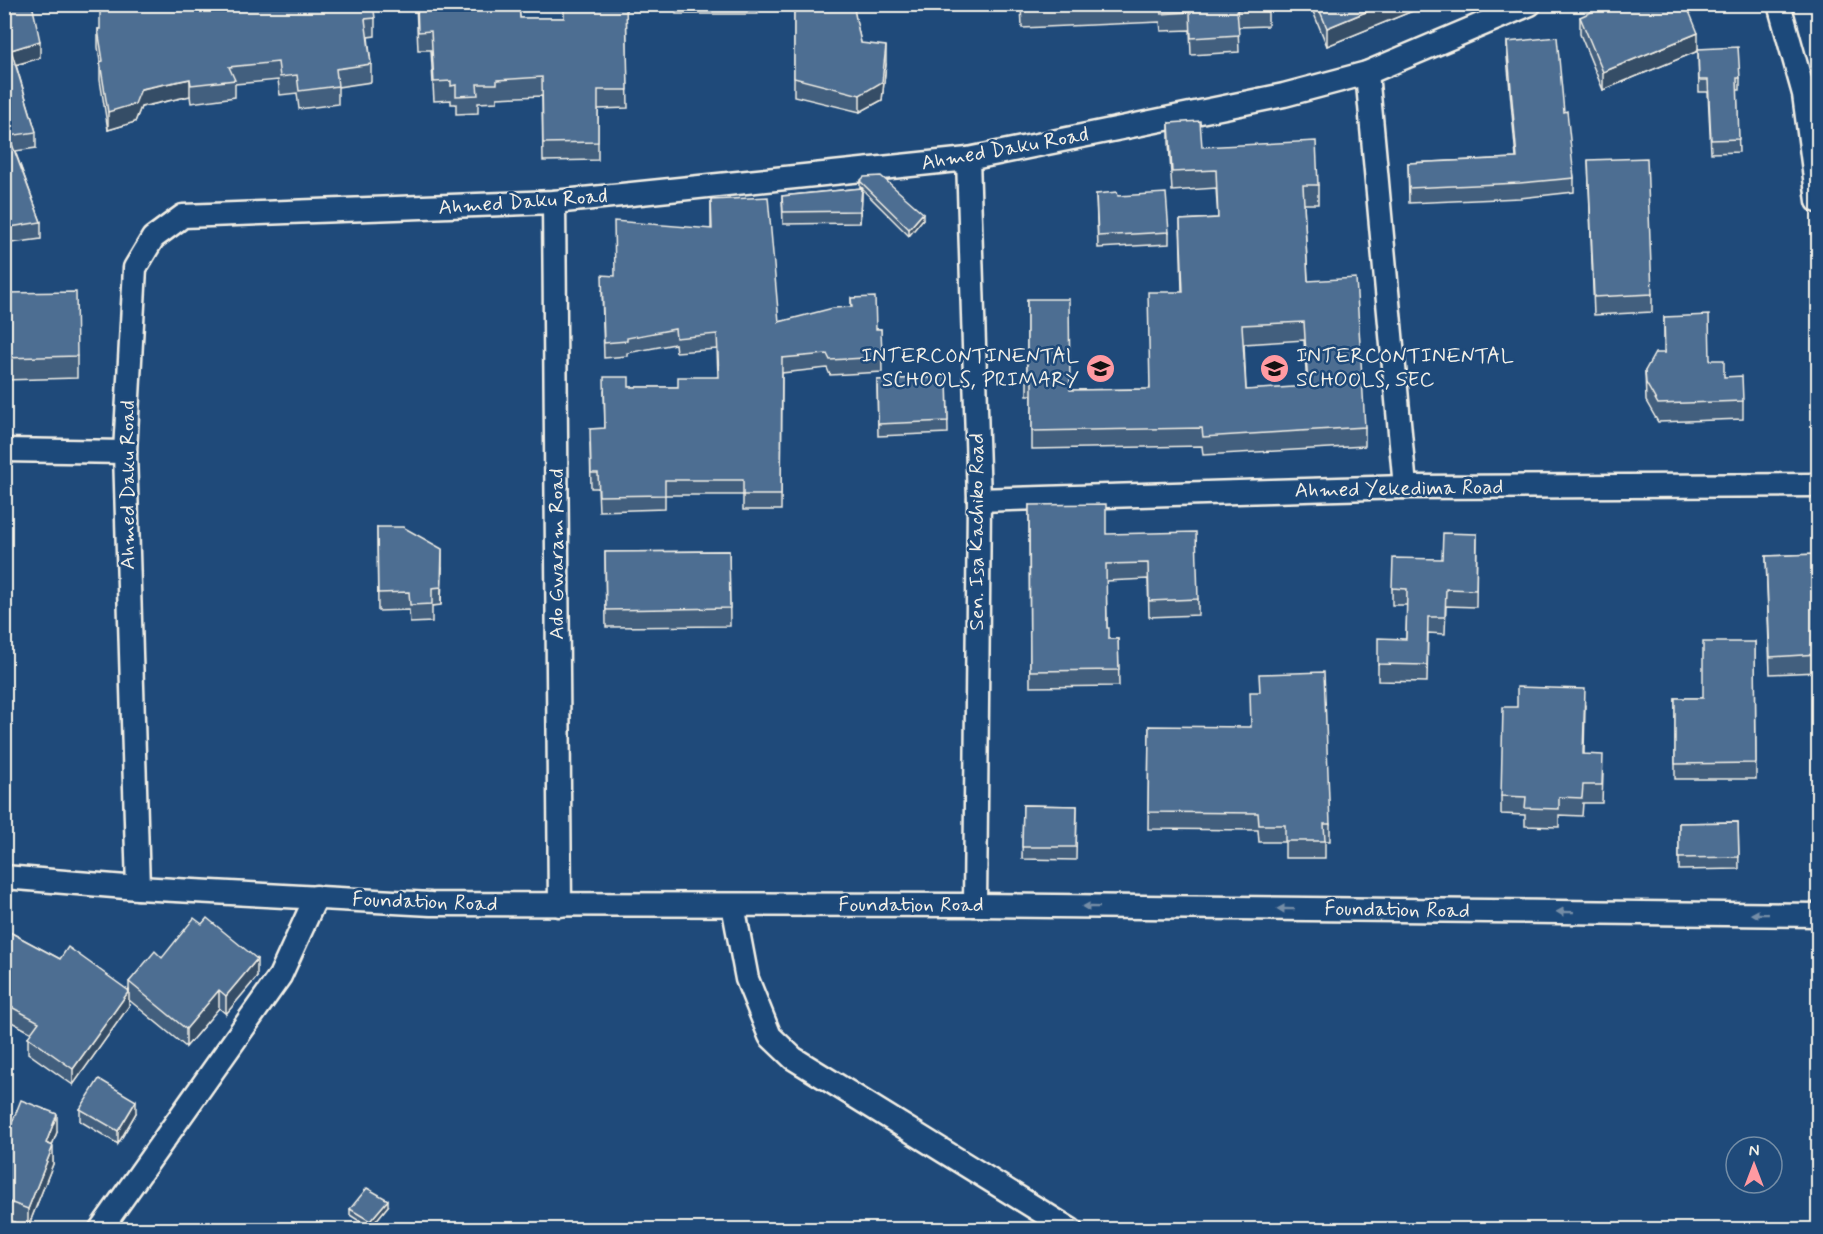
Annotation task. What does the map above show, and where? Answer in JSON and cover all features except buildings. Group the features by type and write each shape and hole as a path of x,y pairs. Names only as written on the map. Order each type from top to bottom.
{"street":[{"name":"Ahmed Daku Road","path":"138,888 125,452 135,268 153,238 183,216 554,202 968,159 1284,95 1366,73 1530,4"},
{"path":"1779,4 1804,94 1818,201"},
{"path":"1366,73 1406,487"},
{"name":"Sen. Isa Kachiko Road","path":"968,159 979,500 975,905"},
{"name":"Ado Gwaram Road","path":"554,202 560,905"},
{"path":"4,450 125,452"},
{"name":"Ahmed Yekedima Road","path":"979,500 1406,487 1818,485"},
{"name":"Foundation Road","path":"4,877 138,888 431,903 975,905 1818,915"},
{"path":"100,1230 280,976 316,897"},
{"path":"733,905 747,979 770,1036 793,1058 1071,1230"}],"place":[{"name":"INTERCONTINENTAL SCHOOLS, PRIMARY","path":"1100,368"},
{"name":"INTERCONTINENTAL SCHOOLS, SEC","path":"1275,368"}]}
